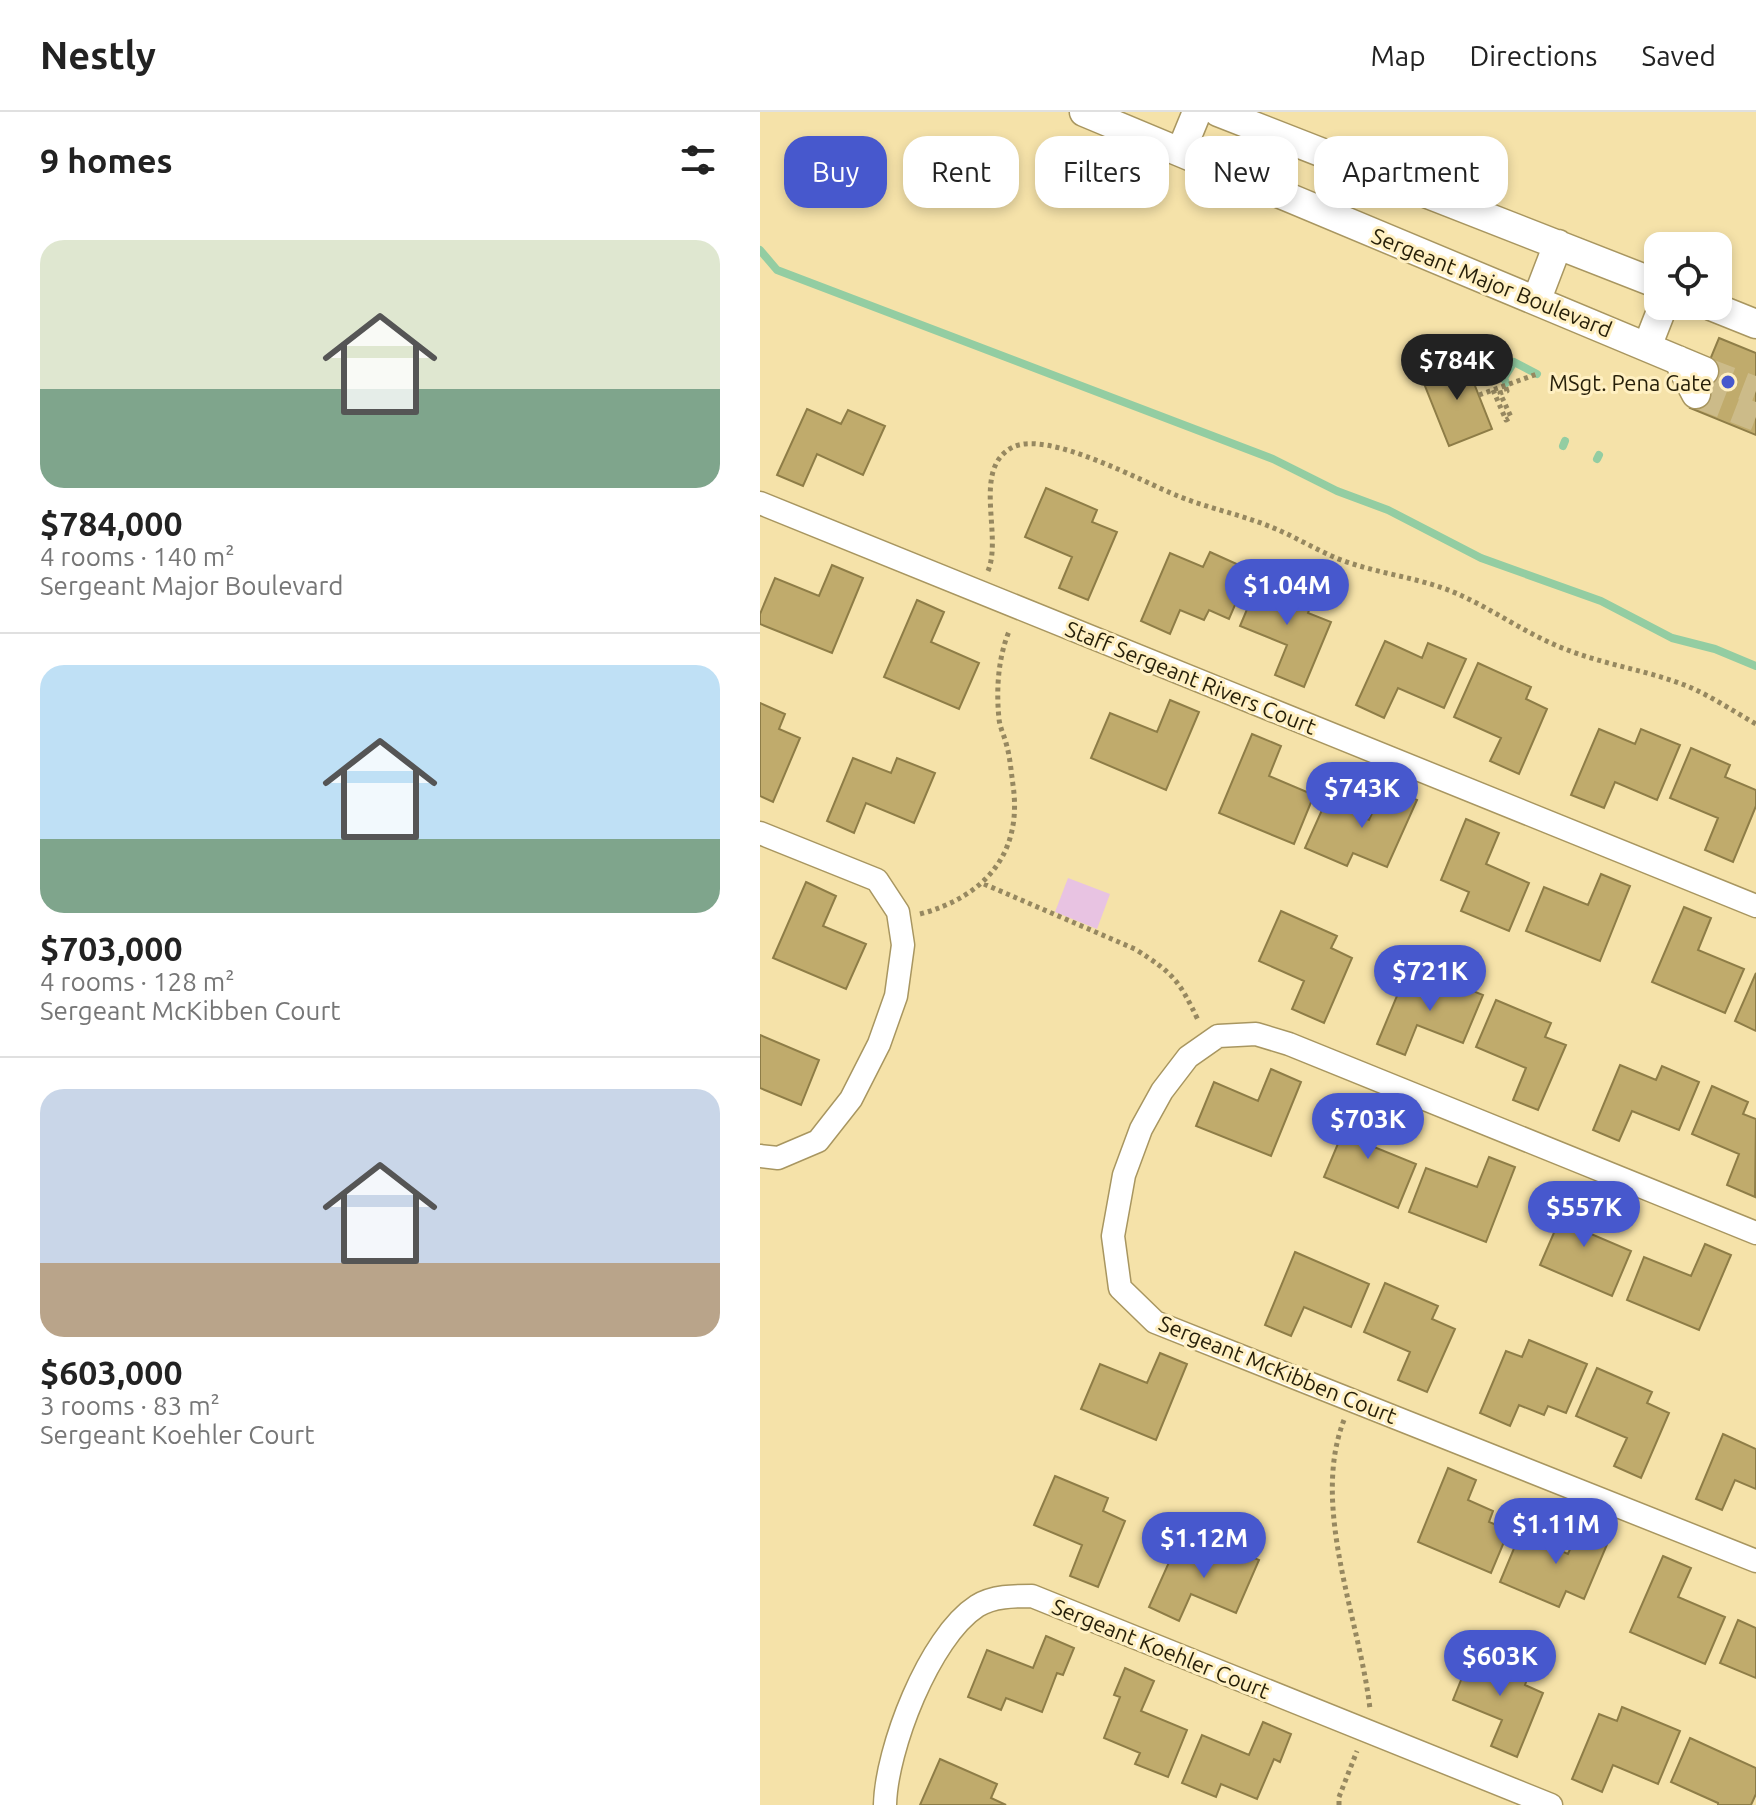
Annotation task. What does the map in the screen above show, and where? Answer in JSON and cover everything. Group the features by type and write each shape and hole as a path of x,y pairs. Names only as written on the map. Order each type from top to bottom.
{"street":[{"name":"Sergeant Major Boulevard","path":"1084,112 1537,299 1704,373"},
{"path":"1181,151 1197,112"},
{"path":"1218,112 1644,278"},
{"path":"1537,299 1558,244"},
{"path":"1732,314 1756,324"},
{"path":"1647,347 1658,320"},
{"name":"Staff Sergeant Rivers Court","path":"760,503 1756,906"},
{"path":"760,833 877,880 898,912 903,945 896,996 879,1044 851,1099 818,1141 778,1158 760,1156"},
{"name":"Sergeant McKibben Court","path":"1756,1233 1289,1044 1256,1034 1218,1036 1188,1057 1162,1091 1141,1129 1124,1175 1113,1236 1120,1288 1155,1322 1756,1561"},
{"name":"Sergeant Koehler Court","path":"885,1805 885,1786 903,1720 919,1682 956,1626 979,1605 1008,1596 1032,1596 1551,1805"}],"path":[{"path":"1479,395 1537,374"},
{"path":"1493,390 1506,420 1511,417 1500,393 1507,391 1505,385"},
{"path":"979,591 993,559 990,507 993,469 1000,457 1013,447 1031,443 1071,452 1178,496 1275,528 1353,564 1429,583 1457,594 1562,648 1690,687 1756,724"},
{"path":"900,919 941,908 984,884 1005,852 1015,820 1014,789 999,723 998,698 1006,639 1019,607"},
{"path":"984,884 1135,949 1158,964 1176,978 1209,1043"},
{"path":"1351,1400 1334,1456 1334,1494 1339,1552 1371,1715"},
{"path":"1339,1805 1339,1797 1360,1743"}],"shaded area":[{"path":"1068,878 1110,894 1097,929 1055,912"}],"building":[{"name":"MSgt. Pena Gate","path":"1719,338 1756,353 1756,435 1690,408"},
{"path":"1464,358 1492,429 1449,446 1421,376"},
{"path":"807,409 841,424 848,410 885,426 863,475 817,454 803,486 777,475"},
{"path":"1046,488 1097,510 1092,522 1117,532 1088,600 1059,588 1072,557 1025,537"},
{"path":"1210,552 1250,570 1229,619 1209,610 1204,620 1180,610 1170,634 1141,621 1170,553 1203,567"},
{"path":"832,565 863,578 832,653 760,624 760,614 775,578 819,596"},
{"path":"1261,576 1314,598 1308,613 1331,622 1304,687 1275,675 1287,645 1240,626"},
{"path":"917,600 944,612 931,642 979,663 959,709 884,677"},
{"path":"1385,641 1422,658 1428,643 1466,659 1444,708 1398,688 1384,718 1356,705"},
{"path":"1478,663 1531,687 1526,699 1547,709 1519,774 1490,761 1501,738 1454,717"},
{"path":"1170,700 1199,712 1166,790 1091,758 1110,713 1157,732"},
{"path":"760,703 785,714 779,729 800,738 773,802 760,796"},
{"path":"1599,729 1635,744 1641,729 1680,745 1657,800 1615,782 1604,808 1571,795"},
{"path":"1252,734 1281,746 1269,776 1314,795 1294,844 1219,813"},
{"path":"1691,748 1730,765 1725,777 1756,790 1756,806 1733,862 1705,850 1718,818 1670,798"},
{"path":"853,758 891,773 897,758 935,773 914,823 866,803 854,833 827,821"},
{"path":"1385,785 1417,800 1387,867 1353,853 1347,866 1305,848 1326,801 1369,820"},
{"path":"1466,819 1499,833 1486,864 1529,883 1509,931 1461,911 1469,892 1441,880"},
{"path":"1601,874 1630,886 1600,961 1526,931 1544,887 1588,905"},
{"path":"806,882 836,896 823,926 866,944 846,989 773,958"},
{"path":"1684,907 1711,918 1698,950 1744,969 1725,1013 1652,982"},
{"path":"1281,911 1337,936 1331,948 1352,958 1324,1023 1292,1009 1304,981 1259,961"},
{"path":"1756,973 1756,1031 1735,1021"},
{"path":"1433,975 1483,995 1463,1043 1417,1025 1405,1055 1377,1044 1404,979 1428,989"},
{"path":"1496,1000 1551,1023 1545,1037 1566,1045 1538,1110 1513,1100 1526,1068 1476,1047"},
{"path":"760,1035 819,1060 801,1105 760,1088"},
{"path":"1620,1065 1656,1080 1662,1066 1699,1082 1679,1130 1632,1111 1619,1141 1593,1130"},
{"path":"1271,1069 1301,1082 1271,1156 1196,1126 1214,1082 1258,1101"},
{"path":"1712,1086 1748,1102 1743,1114 1756,1119 1755,1197 1727,1185 1739,1154 1692,1134"},
{"path":"1355,1103 1382,1115 1369,1145 1416,1164 1398,1208 1324,1177"},
{"path":"1489,1157 1515,1167 1486,1242 1409,1212 1426,1168 1477,1187"},
{"path":"1572,1191 1597,1201 1584,1231 1631,1251 1612,1296 1540,1265"},
{"path":"1705,1244 1731,1255 1699,1330 1627,1300 1644,1257 1691,1276"},
{"path":"1295,1252 1369,1284 1351,1327 1304,1307 1291,1336 1265,1325"},
{"path":"1385,1283 1438,1306 1432,1319 1455,1329 1427,1392 1398,1380 1410,1352 1364,1332"},
{"path":"1529,1340 1587,1364 1566,1413 1548,1406 1544,1415 1519,1405 1510,1426 1480,1413 1506,1351 1522,1357"},
{"path":"1160,1353 1187,1364 1156,1440 1081,1409 1100,1364 1147,1383"},
{"path":"1597,1368 1652,1392 1647,1403 1669,1413 1641,1478 1614,1466 1627,1438 1576,1416"},
{"path":"1723,1434 1756,1449 1756,1489 1735,1480 1722,1510 1696,1499"},
{"path":"1448,1468 1476,1480 1468,1500 1493,1511 1489,1522 1509,1530 1491,1573 1418,1542"},
{"path":"1055,1476 1108,1498 1103,1511 1125,1521 1098,1587 1070,1576 1082,1545 1034,1525"},
{"path":"1582,1522 1611,1535 1584,1599 1566,1591 1559,1607 1500,1582 1520,1534 1568,1554"},
{"path":"1178,1542 1213,1558 1219,1543 1259,1560 1236,1613 1191,1594 1179,1621 1149,1607"},
{"path":"1663,1556 1691,1568 1678,1597 1725,1617 1705,1664 1630,1632"},
{"path":"1738,1620 1756,1628 1756,1678 1720,1663"},
{"path":"1046,1636 1074,1648 1063,1675 1057,1673 1042,1712 1006,1698 1001,1710 968,1697 987,1650 1033,1668"},
{"path":"1474,1648 1530,1671 1525,1685 1543,1693 1517,1757 1491,1746 1502,1720 1453,1700"},
{"path":"1125,1668 1154,1681 1141,1711 1187,1730 1168,1777 1135,1764 1140,1753 1104,1738 1120,1697 1114,1695"},
{"path":"1622,1707 1680,1731 1658,1784 1613,1765 1602,1792 1572,1779 1599,1714 1617,1721"},
{"path":"1263,1722 1291,1734 1280,1762 1274,1759 1257,1799 1221,1784 1216,1797 1182,1783 1202,1735 1249,1755"},
{"path":"1690,1738 1756,1768 1756,1794 1751,1805 1718,1805 1671,1782"},
{"path":"940,1759 997,1784 991,1798 1006,1805 920,1805"}],"waterway":[{"path":"760,250 777,270 1273,459 1337,491 1388,510 1481,558 1601,601 1672,638 1715,649 1756,666"},
{"path":"1506,383 1504,378 1514,362 1537,374"},
{"path":"1563,446 1565,441"},
{"path":"1597,459 1599,455"}],"tunnel":[{"path":"1704,371 1756,391"},
{"path":"1696,394 1756,417"}],"place":[{"name":"MSgt. Pena Gate","path":"1728,382"}]}
